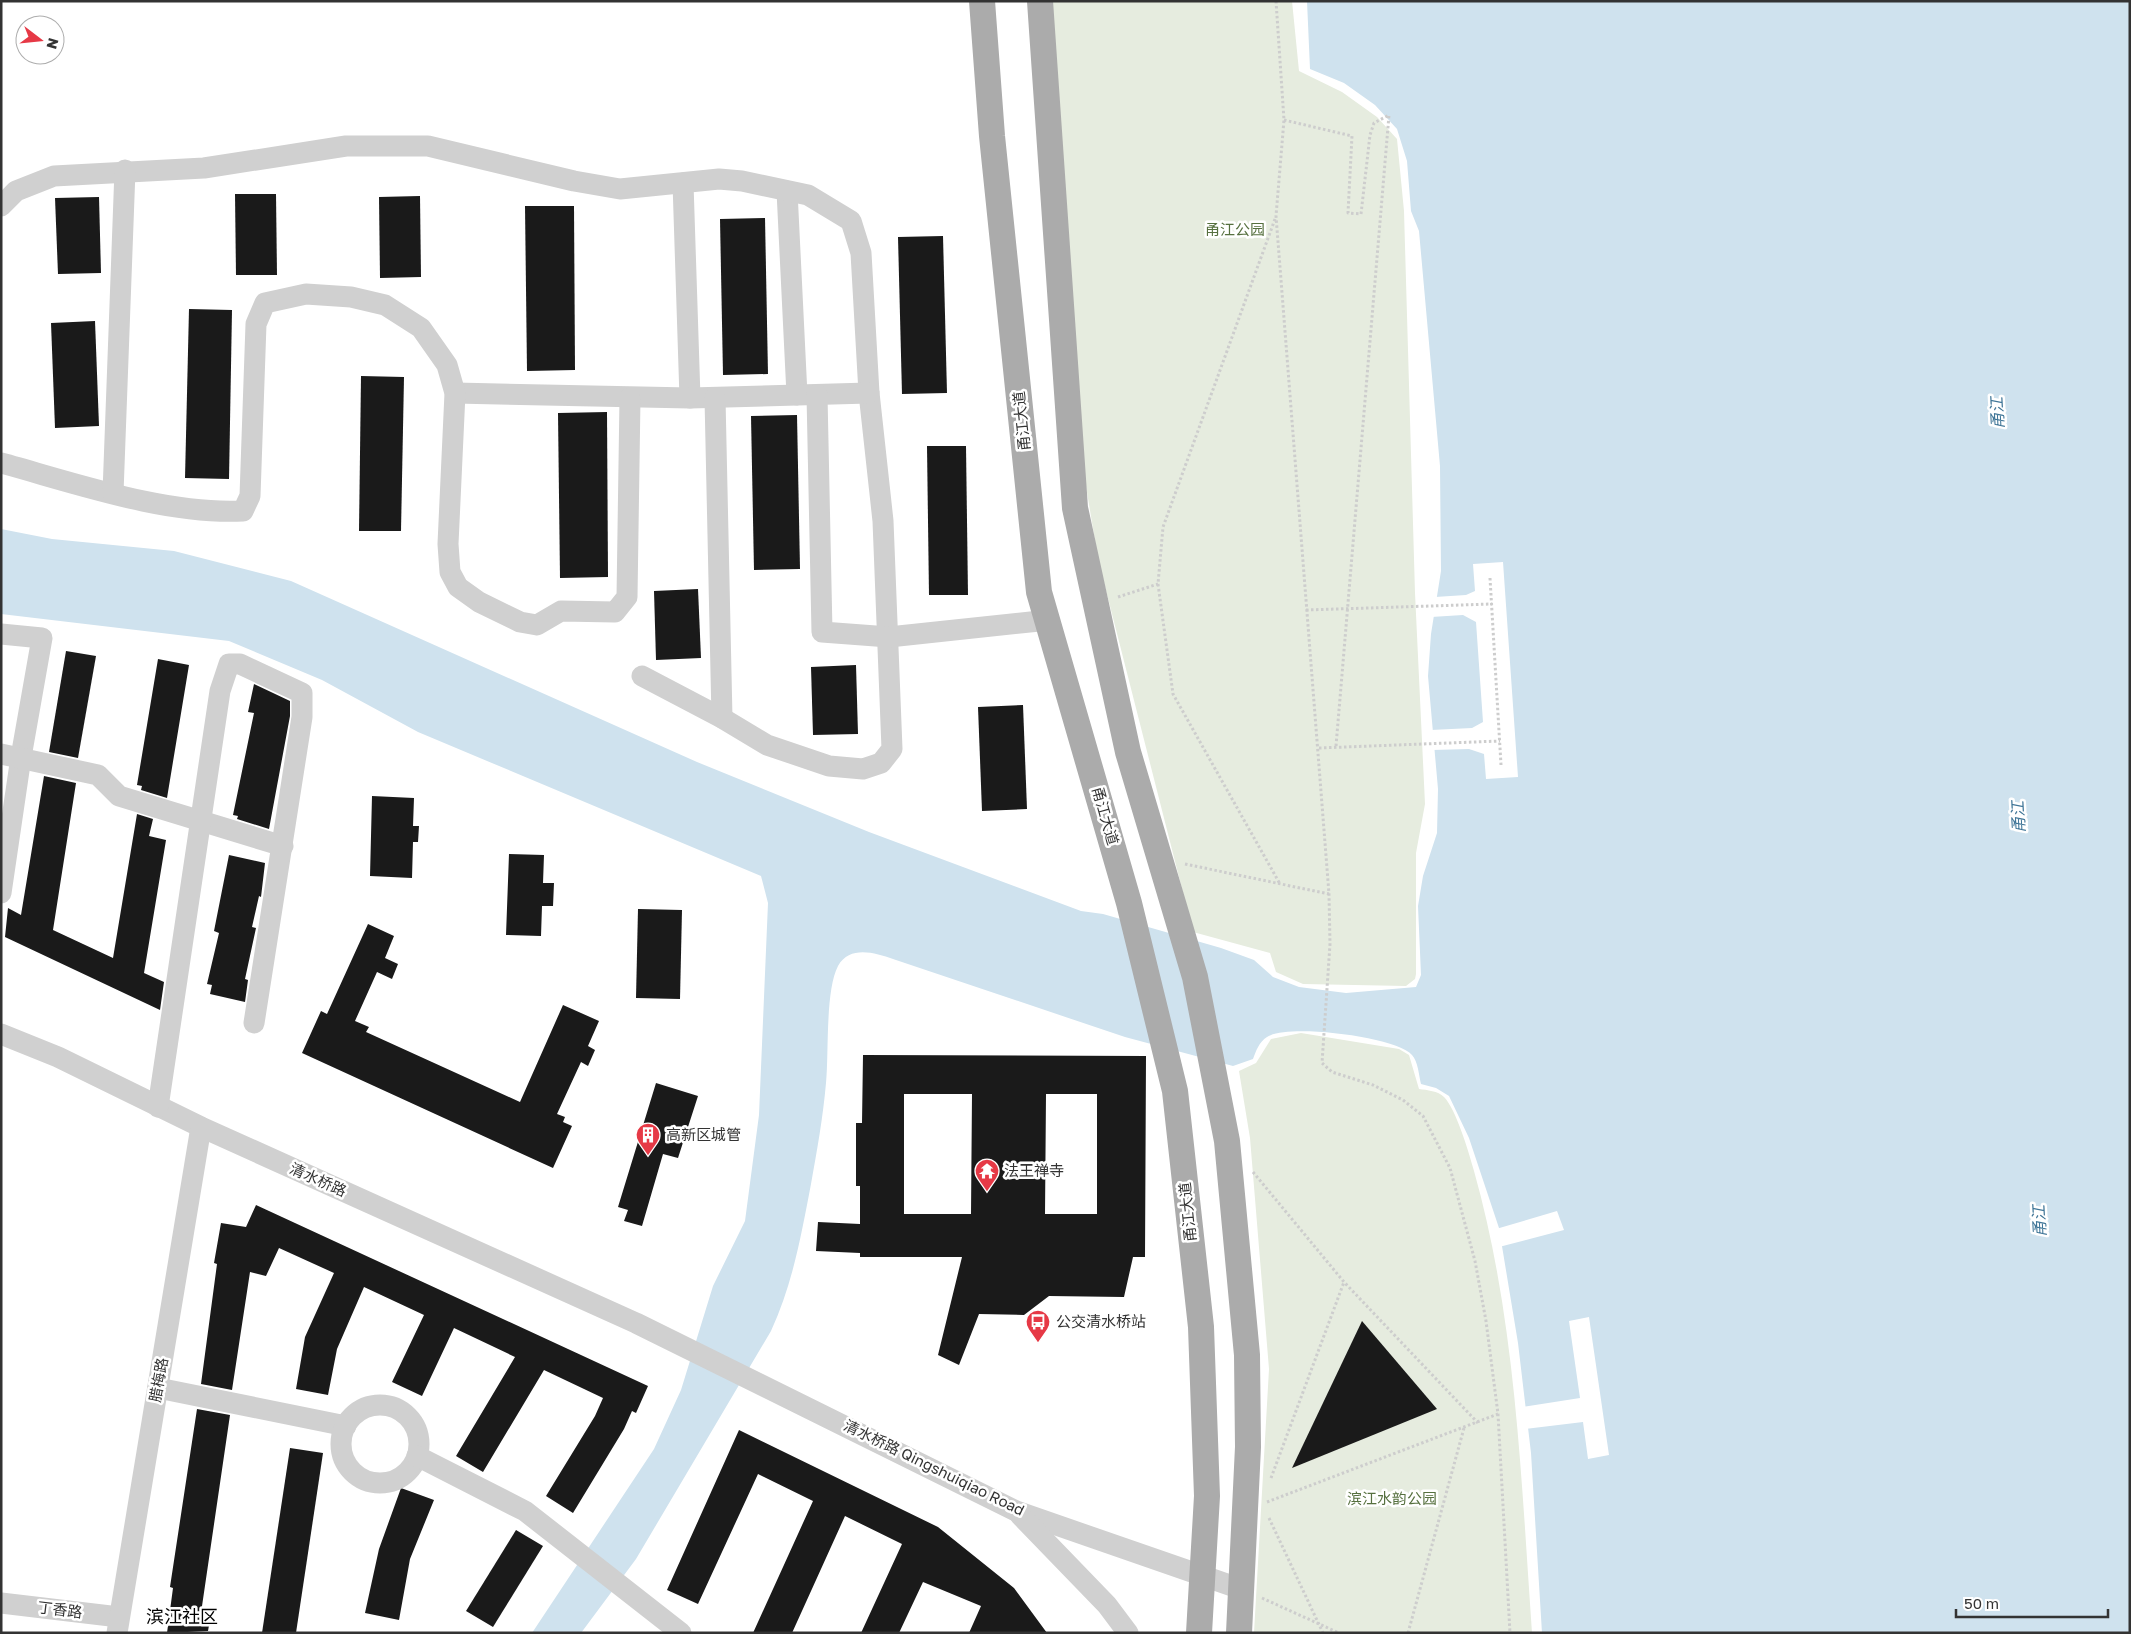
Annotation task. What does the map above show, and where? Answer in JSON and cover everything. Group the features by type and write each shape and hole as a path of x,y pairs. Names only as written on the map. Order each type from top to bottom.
{"main road":[{"name":"甬江大道","path":"982,1 992,136 1038,582 1129,903 1175,1090 1201,1327 1207,1496 1199,1633"},
{"path":"1040,1 1075,508 1128,752 1195,977 1228,1141 1247,1355 1248,1447 1253,1509 1241,1589 1239,1633"}],"street":[{"path":"1,206 16,191 54,176 125,170 204,168 346,146 428,146 555,176 620,189 719,179 787,191 808,195 851,221 861,253 869,393 883,521 892,749 881,763 863,769 829,766 767,745 722,718 642,676"},
{"path":"113,493 125,170"},
{"path":"683,183 690,398"},
{"path":"787,191 807,395 822,632 889,637 1049,620"},
{"path":"1,463 152,502 223,512 243,510 250,496 256,324 265,303 306,294 351,297 385,305 421,328 446,365 454,393 448,544 450,572 458,587 479,602 520,622 537,625 561,611 616,612 627,596 630,398"},
{"path":"454,393 630,398 715,398 869,393"},
{"path":"715,398 722,718"},
{"path":"1,634 42,638 11,755 1,893"},
{"path":"158,1107 199,820 220,692 229,664 240,664 302,693 302,717 254,1024"},
{"path":"11,755 98,775 119,796 283,846"},
{"name":"清水桥路","path":"1,1034 58,1057 201,1127 636,1323"},
{"name":"腊梅路","path":"118,1625 201,1127"},
{"name":"清水桥路 Qingshuiqiao Road","path":"636,1323 784,1394 1016,1511 1241,1589"},
{"path":"158,1388 346,1426"},
{"path":"384,1405 395,1408 413,1423 418,1439 417,1456 411,1468 402,1477 390,1482 378,1483 365,1480 354,1473 346,1463 342,1451 342,1438 352,1416 367,1408 384,1405"},
{"path":"417,1456 525,1511 681,1633"},
{"path":"1016,1511 1107,1605 1128,1633"},
{"name":"丁香路","path":"1,1603 118,1625"}],"path":[{"path":"1276,1 1284,120 1276,216 1329,894 1328,962 1322,1063 1332,1072 1373,1085 1403,1100 1423,1116 1450,1168 1475,1261 1483,1304 1498,1414 1510,1633"},
{"path":"1284,120 1352,136 1348,213 1361,214 1370,135 1374,123 1388,115 1336,746"},
{"path":"1276,216 1163,527 1158,584 1173,694 1280,884"},
{"path":"1490,578 1501,765"},
{"path":"1306,610 1492,604"},
{"path":"1318,748 1500,741"},
{"path":"1160,858 1329,894"},
{"path":"1252,1171 1344,1282 1478,1423"},
{"path":"1268,1486 1344,1282"},
{"path":"1253,1509 1498,1414"},
{"path":"1408,1633 1464,1428"},
{"path":"1253,1509 1265,1495"},
{"path":"1253,1509 1323,1633"},
{"path":"1241,1589 1339,1633"}],"green space":[{"name":"甬江公园","path":"1049,1 1292,1 1299,71 1342,92 1377,117 1397,139 1404,211 1415,593 1425,804 1416,853 1416,974 1415,979 1406,986 1303,984 1276,972 1270,953 1193,932 1098,559 1084,474"},
{"name":"滨江水韵公园","path":"1301,1033 1399,1049 1409,1055 1419,1089 1436,1092 1444,1097 1449,1103 1462,1132 1488,1227 1508,1342 1520,1458 1532,1633 1254,1633 1269,1369 1250,1138 1239,1071 1256,1063 1271,1039"}],"water":[{"name":"甬江","path":"1307,1 2130,1 2130,1633 1542,1633 1531,1453 1518,1343 1499,1228 1469,1138 1449,1096 1436,1088 1421,1084 1417,1065 1412,1055 1402,1048 1365,1038 1342,1034 1296,1031 1267,1037 1260,1044 1253,1059 1233,1066 1125,1037 886,957 863,952 849,955 843,959 834,977 829,1006 827,1071 820,1134 796,1259 779,1313 771,1331 636,1559 581,1633 532,1633 654,1449 681,1390 713,1286 745,1221 759,1115 768,903 761,876 418,732 322,680 229,641 1,614 1,529 52,539 174,551 291,581 697,762 869,832 1081,911 1103,914 1221,948 1254,960 1273,977 1299,987 1346,993 1416,987 1421,975 1418,906 1423,876 1437,833 1438,789 1428,676 1431,634 1441,571 1440,466 1419,231 1411,211 1407,161 1397,129 1375,105 1344,83 1310,69"}],"pier":[{"path":"1503,562 1518,777 1486,779 1484,754 1469,749 1432,750 1431,730 1472,728 1483,722 1476,622 1463,615 1431,617 1435,597 1466,595 1475,591 1473,564"},
{"path":"1557,1211 1564,1230 1499,1247 1496,1229"},
{"path":"1589,1317 1609,1455 1588,1459 1583,1422 1525,1429 1523,1407 1580,1398 1569,1321"}],"building":[{"path":"235,194 276,194 277,275 236,275"},
{"path":"420,196 421,277 380,278 379,197"},
{"path":"99,197 101,273 58,274 55,198"},
{"path":"525,206 574,206 575,370 527,371"},
{"path":"765,218 768,374 723,375 720,219"},
{"path":"943,236 947,393 902,394 898,237"},
{"path":"189,309 232,310 229,479 185,478"},
{"path":"95,321 99,426 55,428 51,323"},
{"path":"361,376 404,377 401,531 359,531"},
{"path":"607,412 608,577 560,578 558,413"},
{"path":"797,415 800,569 754,570 751,416"},
{"path":"927,446 966,446 968,595 929,595"},
{"path":"698,589 701,658 656,660 654,591"},
{"path":"66,651 96,656 78,758 49,752"},
{"path":"158,659 189,665 167,798 141,790 142,786 137,785"},
{"path":"856,665 858,734 813,735 811,667"},
{"path":"254,684 290,701 290,716 269,829 237,819 238,816 233,815 254,713 248,712"},
{"path":"1023,705 1027,809 982,811 978,707"},
{"path":"44,776 76,783 53,930 113,958 137,814 153,819 149,836 166,840 144,973 164,982 160,1010 5,937 8,908 21,915"},
{"path":"372,796 414,798 413,826 419,826 418,842 413,842 412,878 370,876"},
{"path":"509,854 544,855 543,883 554,883 553,906 542,906 541,936 506,935"},
{"path":"229,855 265,863 261,897 259,896 252,927 256,928 245,979 248,980 245,1002 210,994 212,985 207,984 219,933 214,931"},
{"path":"638,909 682,910 680,999 636,998"},
{"path":"368,924 394,936 385,958 398,964 392,979 377,972 355,1021 369,1027 366,1032 520,1102 563,1005 599,1021 588,1046 595,1050 588,1066 581,1062 557,1114 565,1117 563,1122 572,1126 553,1168 302,1053 321,1011 327,1014"},
{"path":"863,1055 1146,1056 1145,1257 1133,1257 1124,1297 1049,1296 1024,1315 979,1314 959,1365 938,1355 962,1257 860,1257 860,1253 816,1251 818,1222 860,1224 860,1186 856,1186 856,1123 862,1123","holes":["904,1094 972,1094 971,1214 904,1214","1046,1094 1097,1094 1097,1214 1045,1214"]},
{"name":"高新区城管","path":"656,1083 698,1096 678,1158 663,1154 642,1226 624,1221 628,1210 618,1207"},
{"path":"256,1205 648,1386 636,1413 632,1411 624,1429 573,1513 546,1496 595,1416 603,1398 544,1370 483,1472 456,1456 515,1357 454,1328 422,1396 392,1382 424,1315 364,1287 337,1349 328,1395 296,1389 305,1337 334,1273 279,1248 266,1276 250,1272 232,1390 201,1384 217,1264 214,1263 221,1223 246,1227"},
{"path":"1362,1321 1437,1409 1292,1468"},
{"path":"197,1409 230,1415 201,1613 211,1614 208,1631 167,1633 173,1588 170,1587"},
{"path":"739,1430 938,1527 1014,1588 1047,1633 969,1633 981,1606 923,1582 899,1633 861,1633 902,1544 845,1516 792,1633 753,1633 813,1501 758,1474 698,1604 667,1590"},
{"path":"290,1448 323,1453 296,1633 262,1633"},
{"path":"401,1488 434,1500 410,1559 399,1620 365,1613 379,1549"},
{"path":"516,1530 543,1546 493,1627 466,1611"}],"place":[{"name":"高新区城管","path":"648,1156"},
{"name":"法王禅寺","path":"987,1192"},
{"name":"公交清水桥站","path":"1038,1343"}],"district":[{"name":"滨江社区","path":"182,1617"}]}
